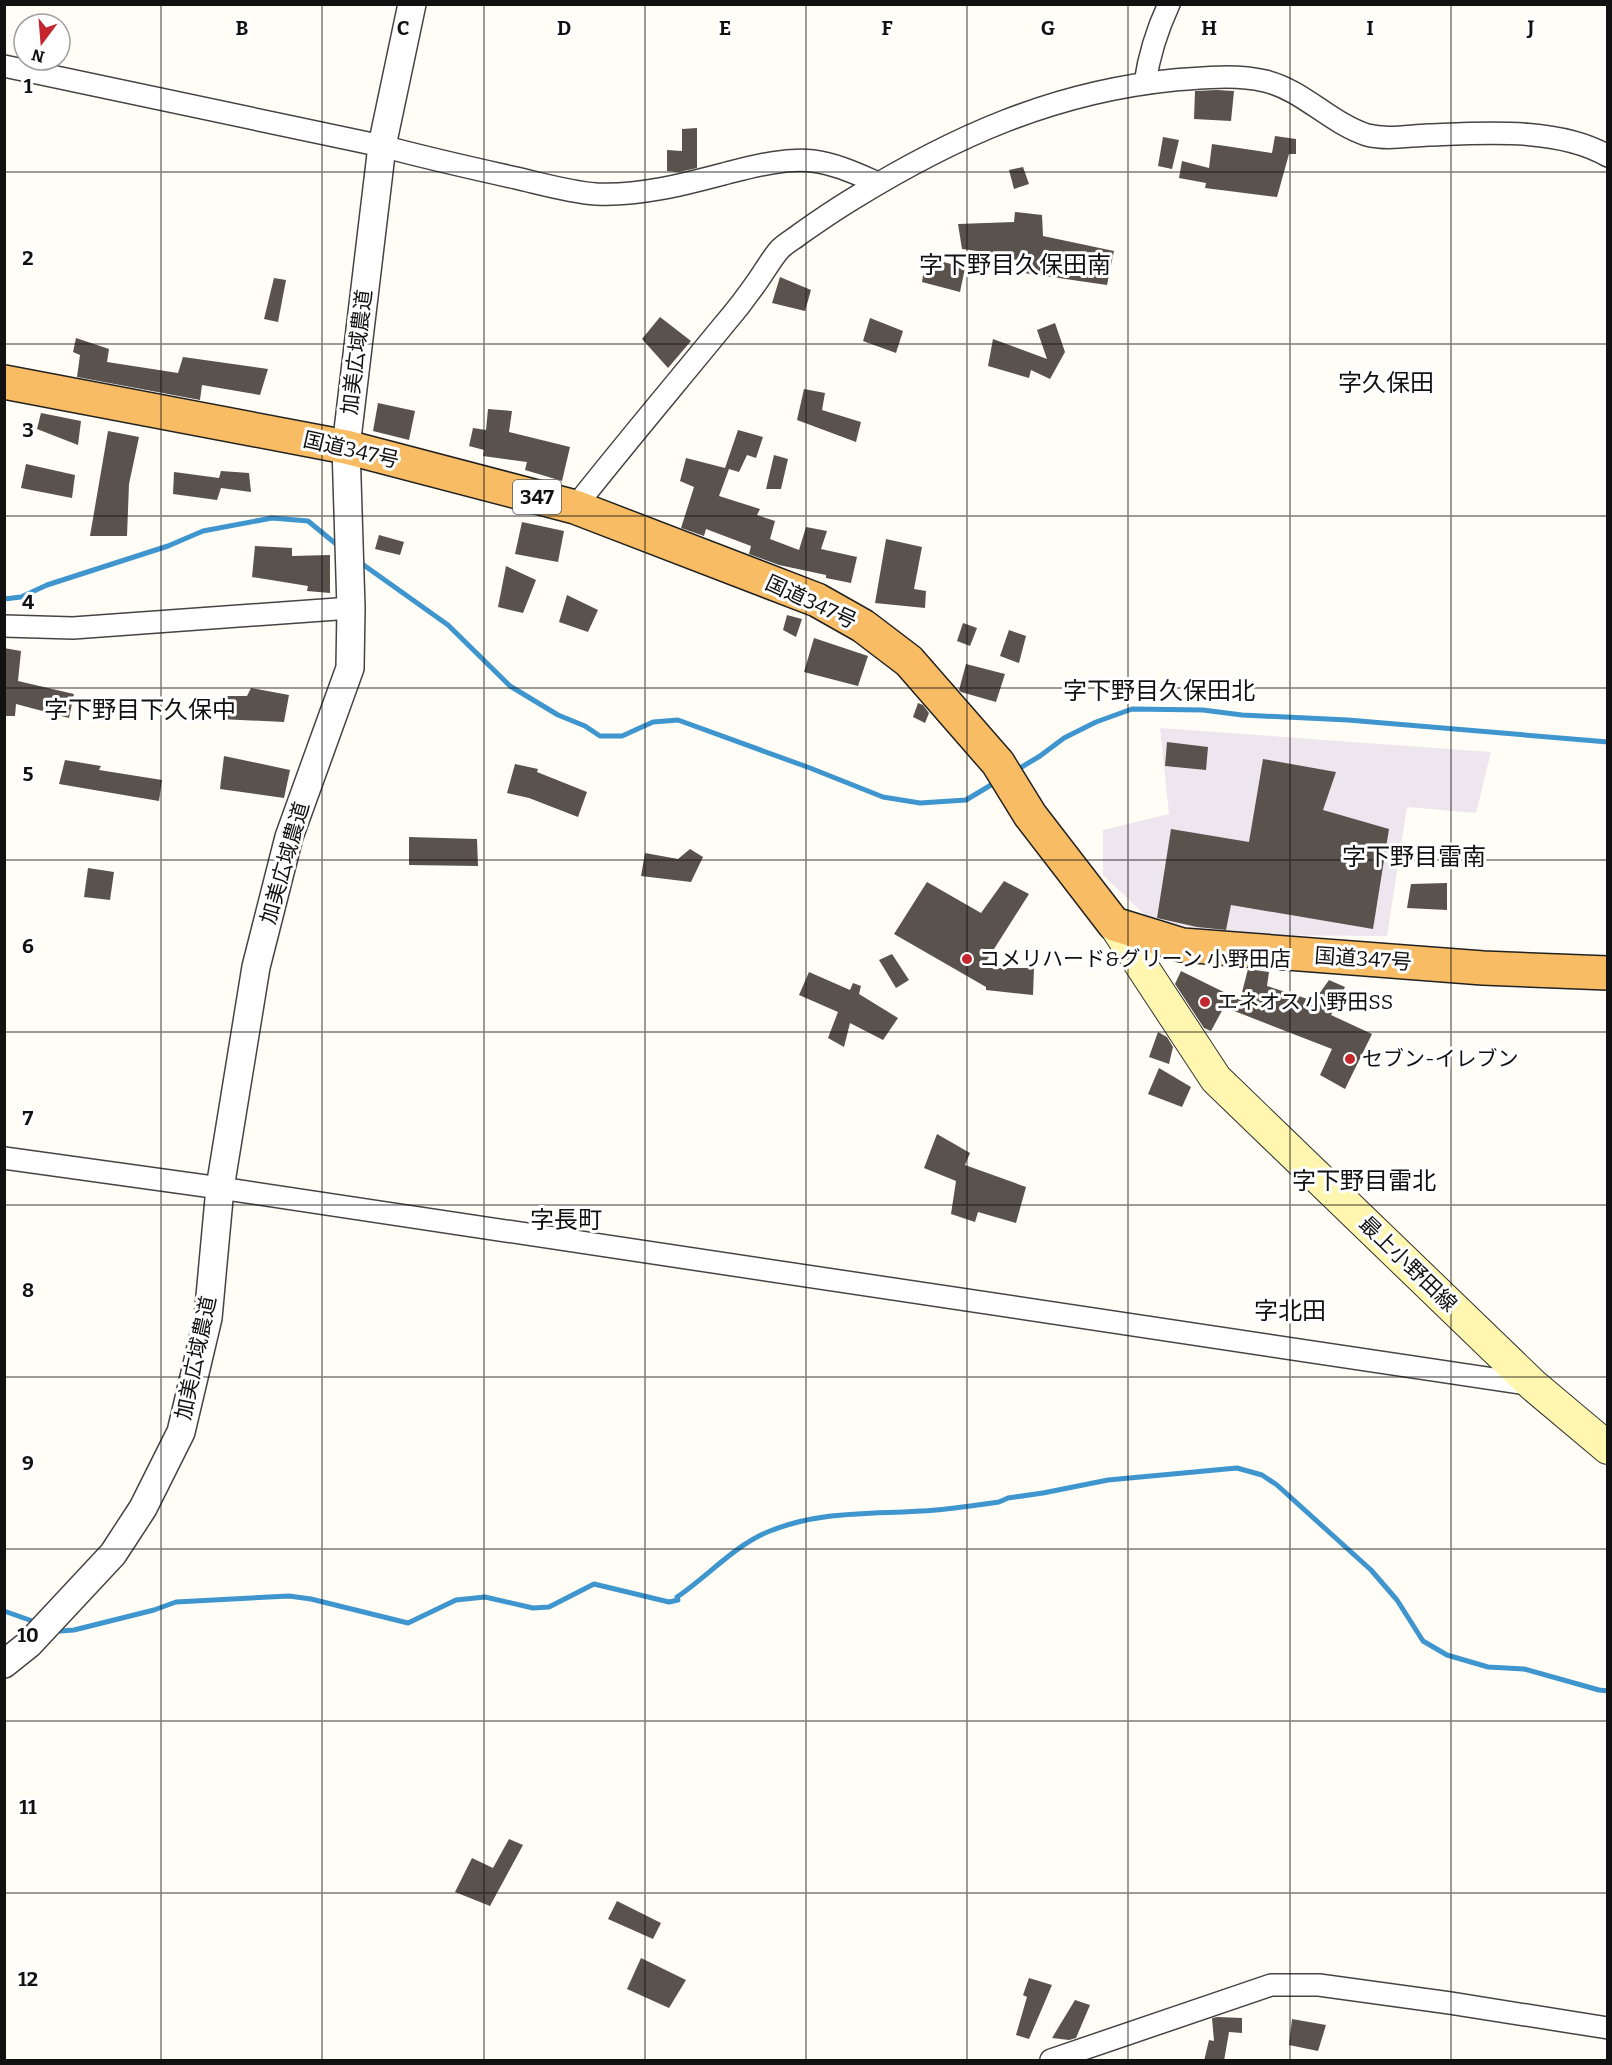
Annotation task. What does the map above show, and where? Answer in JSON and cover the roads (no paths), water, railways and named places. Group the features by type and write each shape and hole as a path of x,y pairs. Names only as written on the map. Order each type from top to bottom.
{"highway":[{"name":"国道347号","path":"4,382 346,447 575,507 817,600 864,626 909,661 998,763 1030,815 1114,924 1182,945 1483,968 1608,973"}],"main road":[{"name":"最上小野田線","path":"1114,924 1216,1079 1533,1385 1608,1448"}],"street":[{"name":"加美広域農道","path":"4,1664 29,1644 113,1554 143,1508 181,1432 208,1318 220,1188 256,967 289,837 350,668 351,608 346,447 382,146 412,4"},
{"path":"1145,83 1148,59 1168,4"},
{"path":"4,66 382,146 568,190 597,194 629,193 670,187 759,165 813,161 843,168 878,183"},
{"path":"575,507 622,446 724,325 781,248 878,183 941,148 1014,116 1102,90 1145,83 1219,76 1266,81 1293,92 1367,135 1394,138 1472,133 1540,136 1574,142 1594,148 1608,156"},
{"path":"4,626 73,628 351,608"},
{"path":"4,1158 220,1188 1533,1385"},
{"path":"1051,2061 1271,1985 1319,1985 1608,2028"}],"waterway":[{"path":"4,599 21,597 47,585 168,546 203,531 272,518 308,521 341,548"},
{"path":"358,561 448,625 510,686 558,715 585,726 600,736 622,736 653,722 678,720 883,797 920,803 966,800 996,782"},
{"path":"1015,771 1064,738 1096,722 1132,709 1203,710 1242,715 1348,720 1608,742"},
{"path":"53,1629 74,1630 154,1610 176,1602 289,1596 311,1599 408,1623 456,1600 485,1597 533,1608 549,1607 594,1584 669,1602 678,1600 677,1597 745,1544 770,1531 811,1519 952,1508 999,1502 1008,1498 1108,1480 1237,1468 1262,1475 1277,1485 1371,1570 1397,1600 1423,1641 1447,1655 1488,1667 1524,1669 1608,1691"},
{"path":"4,1611 38,1623"}],"place":[{"name":"コメリハード&グリーン 小野田店","path":"967,959"},
{"name":"エネオス 小野田SS","path":"1205,1002"},
{"name":"セブン-イレブン","path":"1350,1059"}],"district":[{"name":"字下野目久保田南","path":"1015,265"},
{"name":"字久保田","path":"1386,383"},
{"name":"字下野目久保田北","path":"1159,691"},
{"name":"字下野目下久保中","path":"140,710"},
{"name":"字下野目雷南","path":"1414,857"},
{"name":"字下野目雷北","path":"1364,1181"},
{"name":"字長町","path":"566,1220"},
{"name":"字北田","path":"1290,1311"}]}
